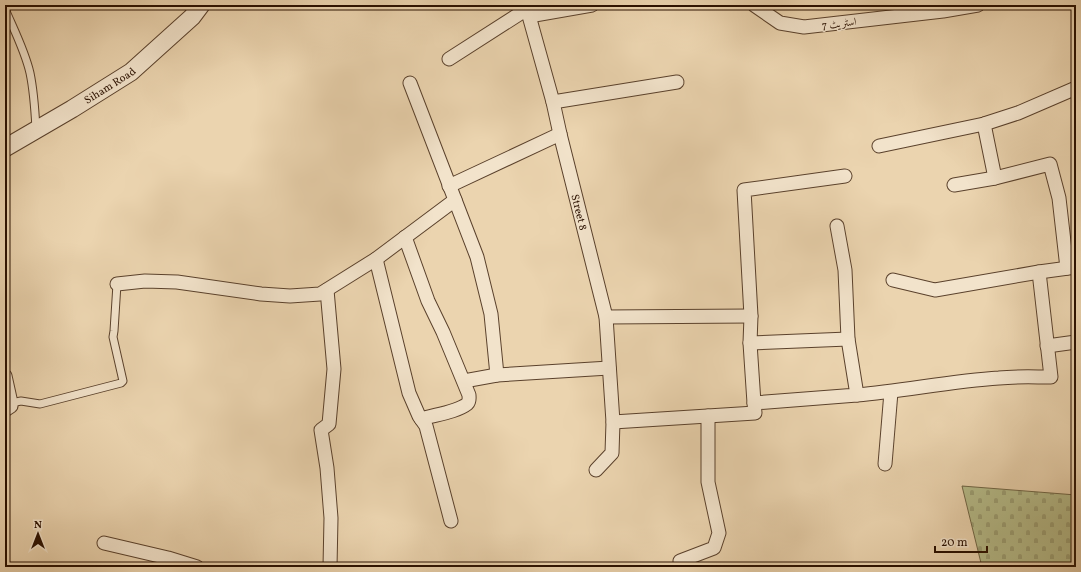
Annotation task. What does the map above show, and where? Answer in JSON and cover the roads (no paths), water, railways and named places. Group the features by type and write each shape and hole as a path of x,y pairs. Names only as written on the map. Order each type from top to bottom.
{"street":[{"name":"Siham Road","path":"5,148 132,72 192,17 201,5"},
{"path":"449,59 528,10 592,5"},
{"name":"اسٹریٹ 7","path":"754,5 780,23 804,27 943,11 978,5"},
{"name":"Street 8","path":"528,10 553,102 606,317 613,422 612,453 596,470"},
{"path":"553,102 677,82"},
{"path":"410,83 477,257 491,314 497,374"},
{"path":"879,146 984,124 1018,113 1076,88"},
{"path":"984,124 995,178"},
{"path":"449,186 560,134"},
{"path":"893,280 935,290 1072,267 1059,198 1050,164 995,178 954,185"},
{"path":"613,422 755,413 750,343 751,316 744,190 845,176"},
{"path":"117,284 145,281 177,282 261,294 290,296 320,294 376,259 455,200"},
{"path":"837,226 845,270 848,339 857,395"},
{"path":"406,237 428,302 443,332 470,395 470,400 467,404 459,408 421,419"},
{"path":"376,259 409,393 421,419 426,426 451,521"},
{"path":"754,404 891,392 944,383 1000,377 1051,377 1039,272"},
{"path":"327,290 334,369 329,424 321,430 327,468 331,518 330,567"},
{"path":"606,317 751,316"},
{"path":"750,343 848,339"},
{"path":"1047,346 1076,342"},
{"path":"464,381 497,374 609,368"},
{"path":"5,376 8,406"},
{"path":"885,464 891,392"},
{"path":"682,567 680,561 714,548 718,533 708,482 708,416"},
{"path":"104,543 168,558 197,567"}],"lane":[{"path":"5,9 24,55 29,72 35,104 36,130"},
{"path":"8,406 21,401 40,404 123,381 112,337 114,331 117,284"}]}
